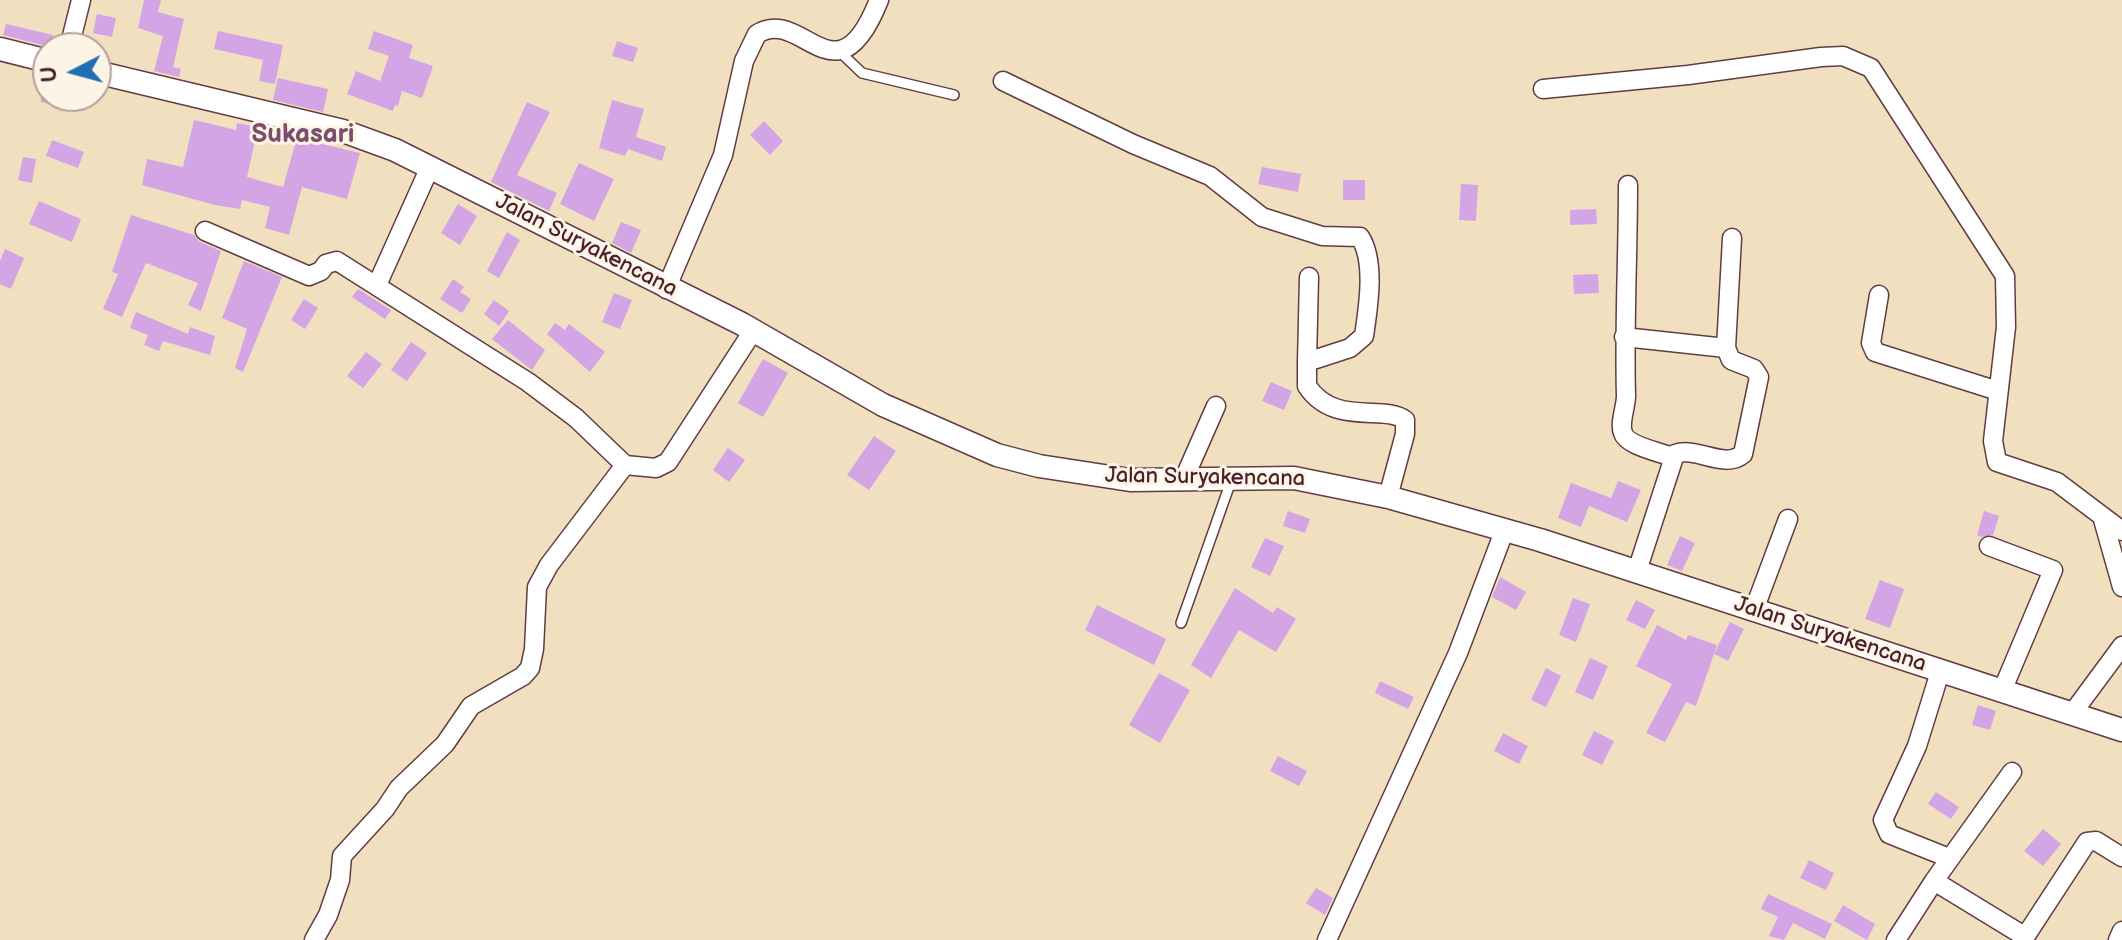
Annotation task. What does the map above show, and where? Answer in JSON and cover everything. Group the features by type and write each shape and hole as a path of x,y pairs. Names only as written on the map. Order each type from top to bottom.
{"street":[{"path":"73,32 81,0"},
{"path":"666,289 723,155 744,61 757,34 773,29 839,51 858,40 879,0"},
{"path":"0,49 32,57"},
{"path":"1543,89 1688,75 1821,57 1843,56 1864,63 2000,264 2005,276 2007,312 1993,451 1997,462 2057,482 2122,531"},
{"name":"Jalan Suryakencana","path":"112,76 343,131 430,167 753,331 883,405 997,455 1103,477 1183,481 1294,478 1388,497 1505,529 2122,730"},
{"path":"1003,81 1133,144 1210,176 1262,217 1322,236 1360,237 1365,248 1368,285 1364,336 1350,348 1307,362"},
{"path":"377,285 430,167"},
{"path":"1628,185 1623,434 1672,457 1687,451 1730,461 1743,454 1758,374 1731,360 1726,348 1732,238"},
{"path":"205,231 309,276 321,271 326,264 337,261 377,285 417,315 528,382 576,418 625,465 656,468 668,462 753,331"},
{"path":"1309,277 1307,386 1325,403 1357,414 1395,415 1405,420 1405,434 1388,497"},
{"path":"1879,295 1871,343 1875,352 1998,391"},
{"path":"1624,337 1726,348"},
{"path":"1183,481 1216,406"},
{"path":"1637,571 1672,457"},
{"path":"314,940 328,915 340,880 342,856 385,809 399,788 445,744 471,706 523,676 530,668 537,587 549,565 625,465"},
{"path":"2102,516 2122,587"},
{"path":"1754,610 1788,519"},
{"path":"1327,940 1458,653 1505,529"},
{"path":"1989,546 2053,570 2002,691"},
{"path":"2071,715 2122,646"},
{"path":"1940,672 1917,746 1883,820 1889,834 1949,858"},
{"path":"1896,940 1949,858 2012,772"},
{"path":"1934,881 2024,938 2087,842 2096,841 2122,857"},
{"path":"2118,940 2122,931"}],"lane":[{"path":"839,51 862,73 954,95"},
{"path":"1181,623 1232,478"}],"building":[{"path":"144,0 161,0 158,12 184,19 173,67 181,69 179,77 154,71 163,36 138,28"},
{"path":"97,14 116,18 112,37 112,32 93,32"},
{"path":"6,24 40,32 32,32 32,42 3,35"},
{"path":"218,31 283,45 275,84 259,81 263,60 214,49"},
{"path":"374,31 413,45 409,58 433,66 422,98 402,91 398,106 395,105 393,111 347,94 356,71 380,81 389,56 368,49"},
{"path":"617,41 638,48 633,62 612,56"},
{"path":"278,78 328,89 323,112 273,100"},
{"path":"612,100 644,109 636,137 666,147 662,161 628,149 625,156 599,148"},
{"path":"527,102 550,112 517,175 557,193 549,211 491,182"},
{"path":"194,120 236,130 237,123 258,127 247,177 283,187 297,138 360,153 347,199 302,187 289,235 265,228 270,207 242,200 240,209 215,205 142,185 147,159 183,167"},
{"path":"764,121 783,141 770,155 750,135"},
{"path":"52,140 84,152 78,168 46,156"},
{"path":"23,157 36,159 32,183 18,180"},
{"path":"579,163 614,179 594,221 560,204"},
{"path":"1262,167 1301,174 1298,192 1258,184"},
{"path":"1343,180 1365,180 1365,200 1343,200"},
{"path":"1461,184 1478,185 1476,221 1459,220"},
{"path":"39,201 81,219 72,242 29,224"},
{"path":"458,204 477,216 460,245 441,233"},
{"path":"1596,209 1597,224 1570,225 1570,210"},
{"path":"131,215 194,235 200,242 221,251 201,311 188,305 198,283 146,263 122,317 103,309 118,274 112,272"},
{"path":"621,222 641,230 631,253 612,243"},
{"path":"507,232 520,240 499,278 487,271"},
{"path":"5,249 24,258 11,289 0,284 0,261"},
{"path":"244,261 282,277 243,372 235,368 247,329 222,318"},
{"path":"1598,274 1599,293 1574,294 1573,275"},
{"path":"453,279 464,287 460,292 471,299 462,313 440,299"},
{"path":"358,289 391,310 385,319 352,297"},
{"path":"614,293 632,300 620,329 602,322"},
{"path":"304,299 318,308 305,329 291,320"},
{"path":"494,300 509,311 499,326 484,314"},
{"path":"136,312 188,334 190,327 215,336 210,355 163,341 159,351 144,345 148,335 130,328"},
{"path":"508,320 545,350 532,370 492,339"},
{"path":"555,323 565,330 569,324 605,352 590,372 547,334"},
{"path":"411,342 427,353 407,381 391,370"},
{"path":"366,352 382,364 363,388 347,376"},
{"path":"763,359 788,373 763,417 738,403"},
{"path":"1271,382 1292,391 1284,410 1262,401"},
{"path":"874,436 896,451 869,490 847,475"},
{"path":"728,448 745,460 729,482 713,470"},
{"path":"1618,481 1641,490 1627,522 1589,506 1581,527 1558,518 1571,483 1611,498"},
{"path":"1288,511 1310,519 1305,533 1283,526"},
{"path":"1984,511 1999,516 1993,535 1982,537 1977,535"},
{"path":"1680,536 1695,543 1682,571 1667,565"},
{"path":"1265,538 1284,546 1270,576 1251,567"},
{"path":"1500,577 1526,592 1516,610 1492,597"},
{"path":"1880,580 1904,589 1890,628 1865,619"},
{"path":"1235,588 1273,613 1277,607 1296,619 1276,652 1239,630 1211,678 1191,665"},
{"path":"1573,598 1590,604 1576,642 1559,635"},
{"path":"1636,600 1655,610 1645,629 1626,620"},
{"path":"1097,605 1166,639 1154,665 1085,630"},
{"path":"1730,622 1744,629 1728,661 1714,654"},
{"path":"1657,625 1686,640 1688,635 1717,645 1696,706 1686,702 1665,742 1646,733 1672,684 1636,666"},
{"path":"1590,658 1608,666 1593,700 1575,692"},
{"path":"1546,668 1561,676 1546,707 1531,700"},
{"path":"1159,673 1190,690 1160,743 1129,725"},
{"path":"1380,681 1414,697 1408,709 1375,693"},
{"path":"1978,705 1996,711 1990,730 1972,725"},
{"path":"1594,731 1614,741 1602,765 1582,755"},
{"path":"1503,733 1528,746 1519,764 1494,751"},
{"path":"1278,756 1307,771 1299,786 1270,771"},
{"path":"1936,792 1959,807 1951,819 1928,804"},
{"path":"2043,829 2061,844 2043,866 2024,851"},
{"path":"1809,860 1834,873 1826,890 1800,878"},
{"path":"1316,888 1333,898 1325,915 1306,903"},
{"path":"1768,894 1832,924 1825,939 1793,923 1784,940 1769,936 1778,917 1761,909"},
{"path":"1843,905 1875,924 1867,940 1834,921"}],"district":[{"name":"Sukasari","path":"303,135"}]}
